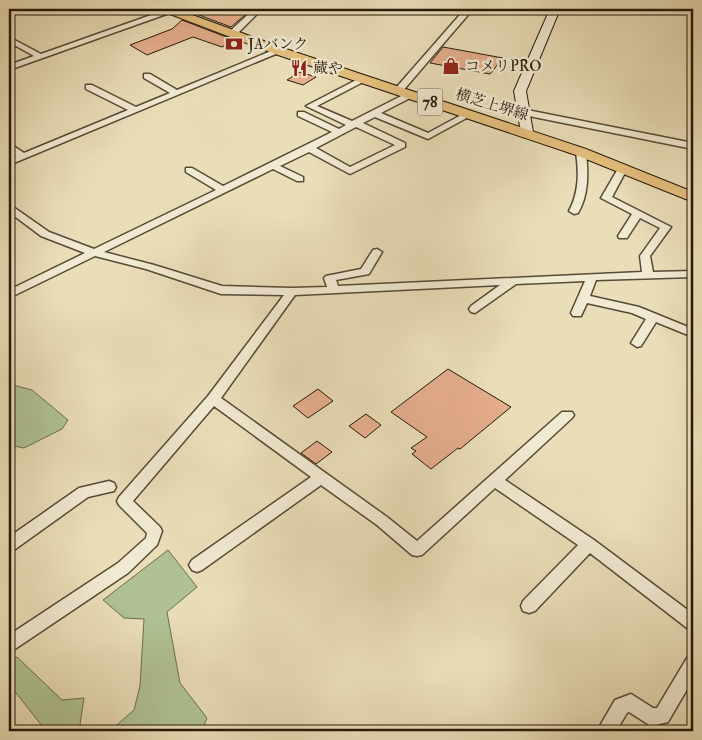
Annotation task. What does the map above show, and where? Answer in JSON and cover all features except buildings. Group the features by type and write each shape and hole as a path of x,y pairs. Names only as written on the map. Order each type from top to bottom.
{"main road":[{"name":"横芝上堺線","path":"168,10 362,80 526,132 693,197"}],"street":[{"path":"232,34 258,9"},
{"path":"9,294 376,114 404,93 469,9"},
{"path":"526,132 520,91 555,9"},
{"path":"9,68 168,10"},
{"path":"9,39 41,57"},
{"path":"9,162 279,51"},
{"path":"147,76 176,93"},
{"path":"310,148 350,171 402,145 310,106 362,80"},
{"path":"89,88 135,110"},
{"path":"522,112 693,146"},
{"path":"301,114 339,132"},
{"path":"376,114 428,136 468,115"},
{"path":"9,146 22,156"},
{"path":"574,211 581,200 580,188 584,171 581,152"},
{"path":"273,166 300,179"},
{"path":"622,169 606,198 666,226 645,256 648,275"},
{"path":"189,170 223,190"},
{"path":"9,206 45,234 96,253 150,267 221,290 334,291 592,277 693,274"},
{"path":"623,236 638,213"},
{"path":"334,291 330,278 365,272 377,252"},
{"path":"577,313 592,277"},
{"path":"475,309 513,281"},
{"path":"9,644 123,568 152,541 156,531 124,501 213,398 292,292"},
{"path":"583,298 635,310 693,333"},
{"path":"637,343 653,317"},
{"path":"213,398 382,521 416,550 496,481 567,415"},
{"path":"197,566 321,477"},
{"path":"496,481 589,544 693,623"},
{"path":"9,545 84,492 109,487"},
{"path":"529,606 589,544"},
{"path":"606,731 621,706 631,703 652,717 662,716 693,664"}],"green space":[{"path":"9,384 32,390 68,420 62,429 24,448 9,445"},
{"path":"168,550 197,587 167,612 180,683 207,718 202,731 110,731 134,710 140,686 144,619 124,618 103,600"},
{"path":"17,657 62,700 84,698 80,724 88,731 46,731 9,684 9,663"}],"place":[{"name":"JAバンク","path":"234,44"},
{"name":"コメリPRO","path":"451,66"},
{"name":"蔵や","path":"299,68"}]}
